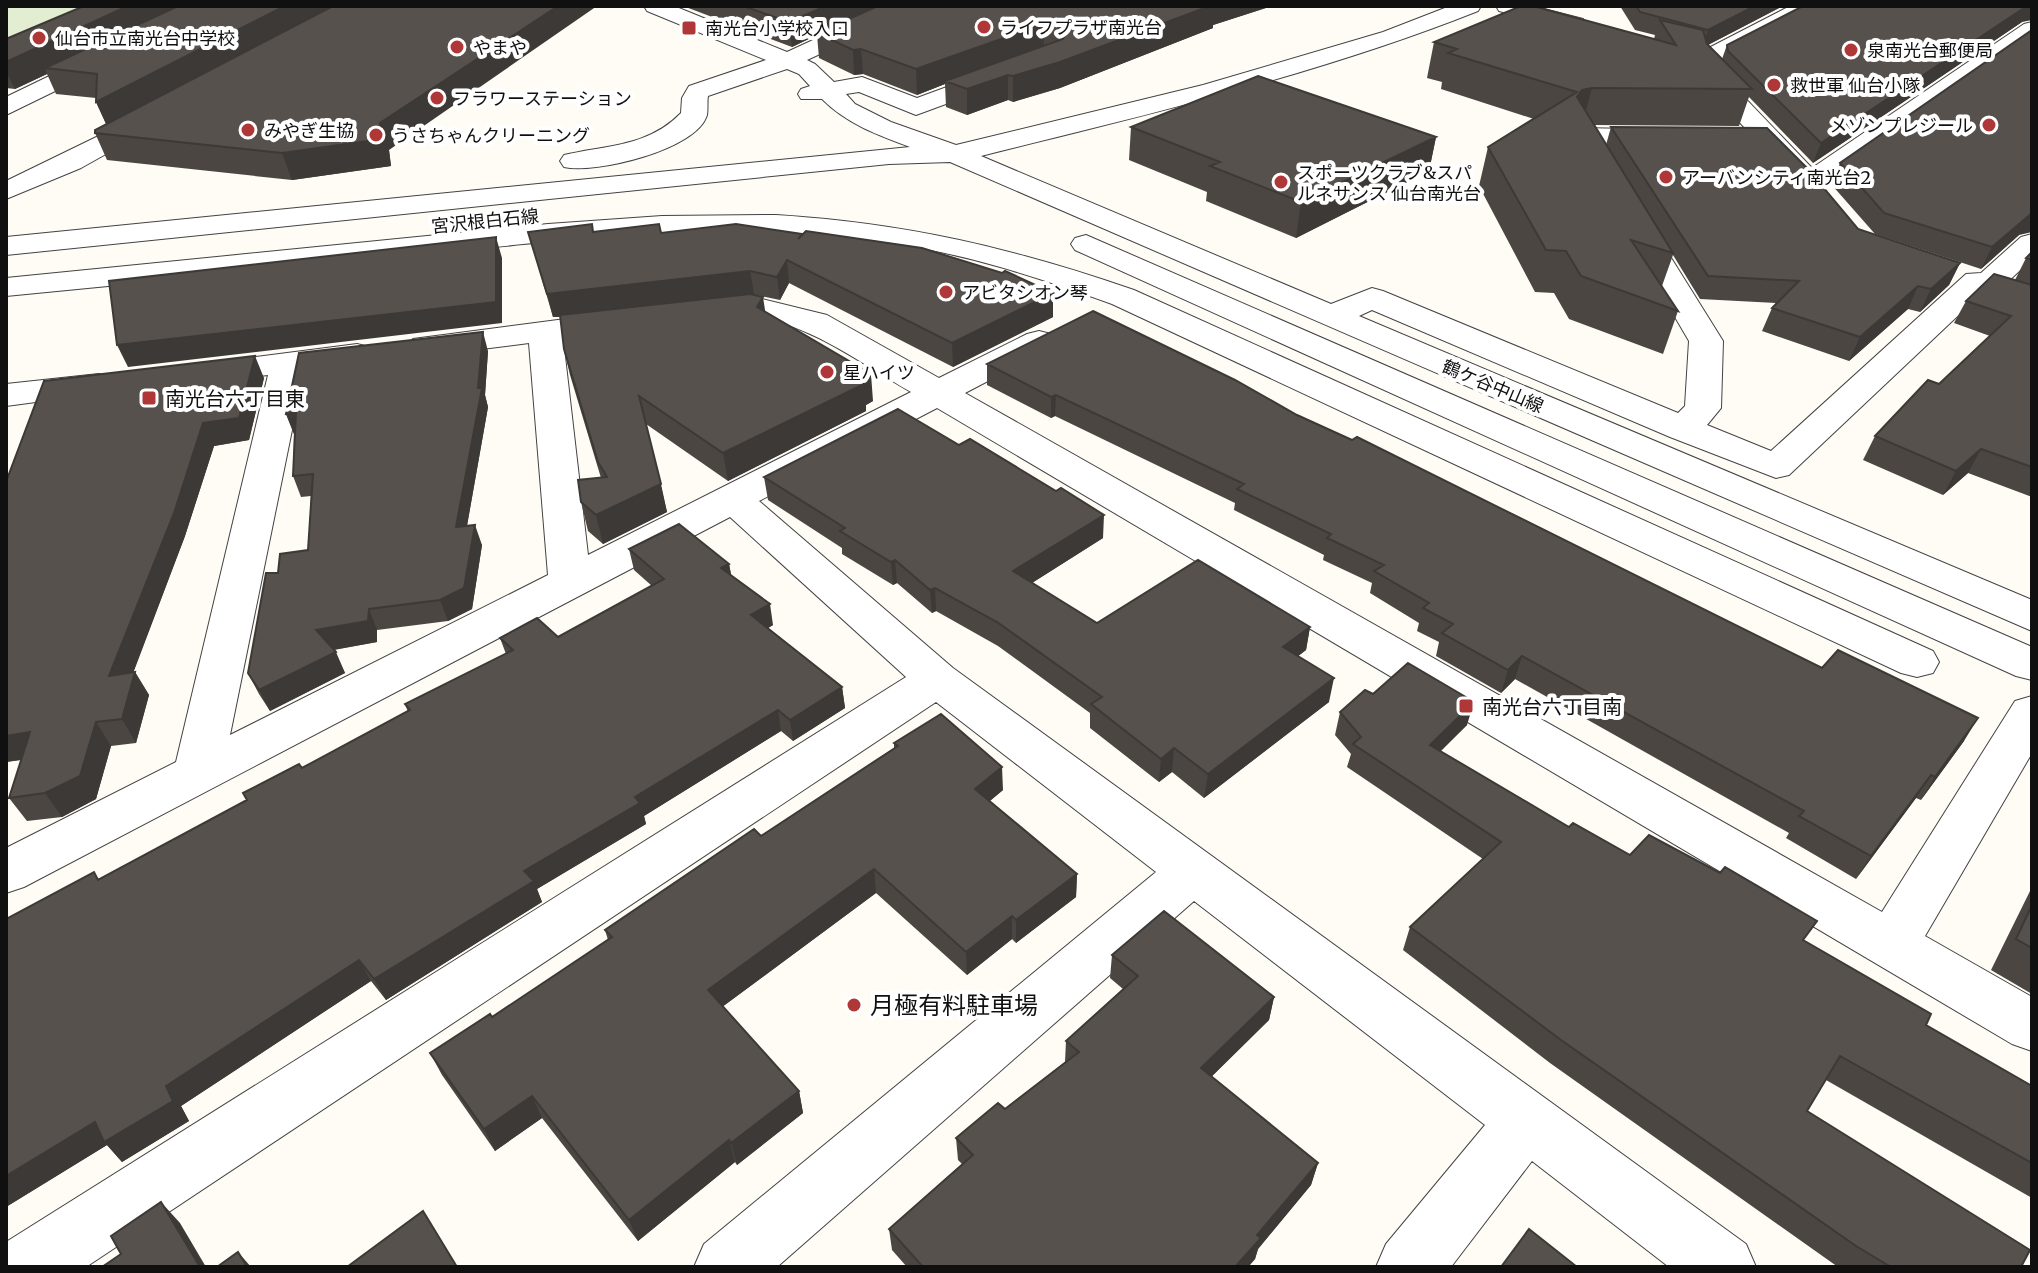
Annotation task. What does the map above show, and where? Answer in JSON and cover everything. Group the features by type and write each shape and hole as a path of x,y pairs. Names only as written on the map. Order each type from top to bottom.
{"street":[{"path":"6,107 211,6"},
{"path":"655,6 787,61 816,93 825,114 889,156"},
{"path":"127,207 423,179 638,150 680,132 694,115 694,98 698,91 787,61 905,6"},
{"name":"宮沢根白石線","path":"6,269 944,166 1391,37 1470,6"},
{"path":"1507,6 1600,31"},
{"path":"1807,6 1697,57 1707,73 1832,206"},
{"path":"1811,181 2032,29"},
{"path":"816,93 862,84 916,107 1025,66"},
{"path":"816,93 944,166 2032,665"},
{"path":"6,191 71,162 181,103"},
{"path":"1683,429 1703,408 1706,341 1582,136 1690,137"},
{"path":"1736,137 1767,137"},
{"path":"6,246 889,156 944,166"},
{"name":"鶴ケ谷中山線","path":"944,166 1331,316 2032,617"},
{"path":"6,287 634,224 729,223 826,227 956,246 1025,263 1123,297 1917,662"},
{"path":"1331,316 1372,298 1776,467 1971,279 2032,243"},
{"path":"1971,279 2017,294"},
{"path":"6,872 1123,297"},
{"path":"7,397 754,307 815,322 2032,1026"},
{"path":"545,331 570,583"},
{"path":"198,774 288,363"},
{"path":"733,499 937,679 1723,1267"},
{"path":"27,1267 937,679"},
{"path":"1891,944 2032,713"},
{"path":"727,1267 1192,872"},
{"path":"1409,1267 1527,1120"}],"green space":[{"path":"6,6 111,6 6,53"}],"building":[{"path":"84,6 128,6 6,62 6,39"},
{"path":"178,6 285,6 96,102 97,74 45,68"},
{"path":"333,6 558,6 380,123 382,139 282,153 95,133 95,130"},
{"path":"743,6 826,6 789,22"},
{"path":"878,6 1210,6 1060,62 967,89 945,81 1063,39 1068,30 1061,24 1044,24 916,69 861,49 853,50 817,33"},
{"path":"1521,6 1533,6 1676,45 1660,20 1703,30 1707,44 1752,89 1592,88 1582,90 1577,97 1673,253 1631,240 1678,311 1581,276 1566,251 1546,250 1488,147 1577,92 1448,53 1457,49 1434,42"},
{"path":"1636,6 1755,6 1708,30 1640,12"},
{"path":"1803,6 2027,6 1821,143 1728,51 1727,45"},
{"path":"2032,30 2032,213 1992,247 1884,213 1840,163"},
{"path":"1258,76 1436,137 1301,202 1210,166 1220,162 1131,127"},
{"path":"1611,127 1767,128 1807,168 1858,229 1960,263 1931,289 1918,286 1860,337 1772,308 1799,281 1708,276"},
{"path":"592,224 593,232 659,224 661,233 736,224 802,234 798,239 806,231 922,248 1002,273 1005,271 1053,293 952,343 787,260 777,277 750,271 547,294 528,232"},
{"path":"496,237 496,302 117,345 109,281"},
{"path":"1994,274 2032,285 2032,467 1981,449 1956,471 1875,436 1928,380 1939,384 2011,316 1966,301"},
{"path":"750,294 763,297 757,307 871,374 858,380 864,384 723,453 639,396 661,484 596,515 581,502 578,480 607,477 598,462 564,349 560,315"},
{"path":"1093,311 1235,380 1297,415 1352,440 1357,437 1822,668 1838,650 1978,718 1871,856 1799,816 1804,811 1522,656 1508,670 1442,633 1453,624 1423,608 1429,603 1374,571 1384,565 1327,538 1331,534 1237,489 1244,484 1056,395 1051,397 987,364"},
{"path":"483,332 478,388 482,388 456,527 475,525 464,588 440,600 369,609 368,621 316,630 336,652 259,690 248,673 266,573 278,573 280,554 308,550 313,474 293,476 296,412 286,414 299,353"},
{"path":"255,356 239,418 203,423 174,513 109,676 135,672 122,719 96,722 80,776 45,793 9,798 30,732 6,736 6,482 44,381"},
{"path":"898,409 959,445 970,439 1056,491 1061,488 1104,515 1013,571 1097,623 1198,560 1310,627 1283,647 1334,678 1208,774 1174,748 1161,759 1091,704 1102,697 997,622 935,588 930,590 895,560 891,562 840,531 845,528 764,477"},
{"path":"679,524 729,564 721,568 770,604 751,615 842,687 790,720 778,710 635,797 640,803 524,871 534,881 374,979 359,960 166,1086 173,1101 104,1142 95,1122 6,1176 6,919 94,872 98,880 247,800 243,793 299,764 302,768 410,710 405,704 513,650 500,638 537,618 558,637 664,579 629,549"},
{"path":"1408,663 1474,702 1430,745 1569,827 1573,823 1630,855 1649,835 1720,873 1725,867 1817,921 1803,940 1931,1014 1926,1025 2032,1086 2032,1163 1840,1056 1807,1111 2030,1250 2021,1267 1891,1267 1856,1246 1561,1040 1410,927 1501,842 1353,744 1361,737 1340,712 1365,690 1373,694"},
{"path":"941,714 1002,767 975,789 1077,874 1016,920 1012,916 966,952 874,869 708,990 799,1091 731,1143 729,1140 629,1220 532,1096 484,1129 430,1053 490,1014 492,1017 612,937 605,930 754,829 761,836"},
{"path":"2032,905 2032,948 2016,939"},
{"path":"1164,911 1274,997 1201,1068 1318,1163 1257,1235 1261,1238 1235,1267 923,1267 889,1229 973,1155 956,1138 998,1103 1005,1109 1079,1052 1066,1041 1138,976 1112,955"},
{"path":"161,1202 200,1267 102,1267 121,1254 111,1236"},
{"path":"423,1211 457,1267 347,1267"},
{"path":"1529,1229 1577,1267 1501,1267"},
{"path":"238,1252 247,1267 217,1267"}],"place":[{"name":"ライフプラザ南光台","path":"984,27"},
{"name":"南光台小学校入口","path":"689,28"},
{"name":"仙台市立南光台中学校","path":"39,38"},
{"name":"やまや","path":"457,47"},
{"name":"泉南光台郵便局","path":"1851,50"},
{"name":"救世軍 仙台小隊","path":"1774,85"},
{"name":"フラワーステーション","path":"437,98"},
{"name":"メゾンプレジール","path":"1989,125"},
{"name":"みやぎ生協","path":"248,130"},
{"name":"うさちゃんクリーニング","path":"376,135"},
{"name":"アーバンシティ南光台2","path":"1666,177"},
{"name":"スポーツクラブ&スパ ルネサンス 仙台南光台","path":"1281,182"},
{"name":"アビタシオン琴","path":"946,292"},
{"name":"星ハイツ","path":"827,372"},
{"name":"南光台六丁目東","path":"149,398"},
{"name":"南光台六丁目南","path":"1466,706"},
{"name":"月極有料駐車場","path":"854,1005"}]}
